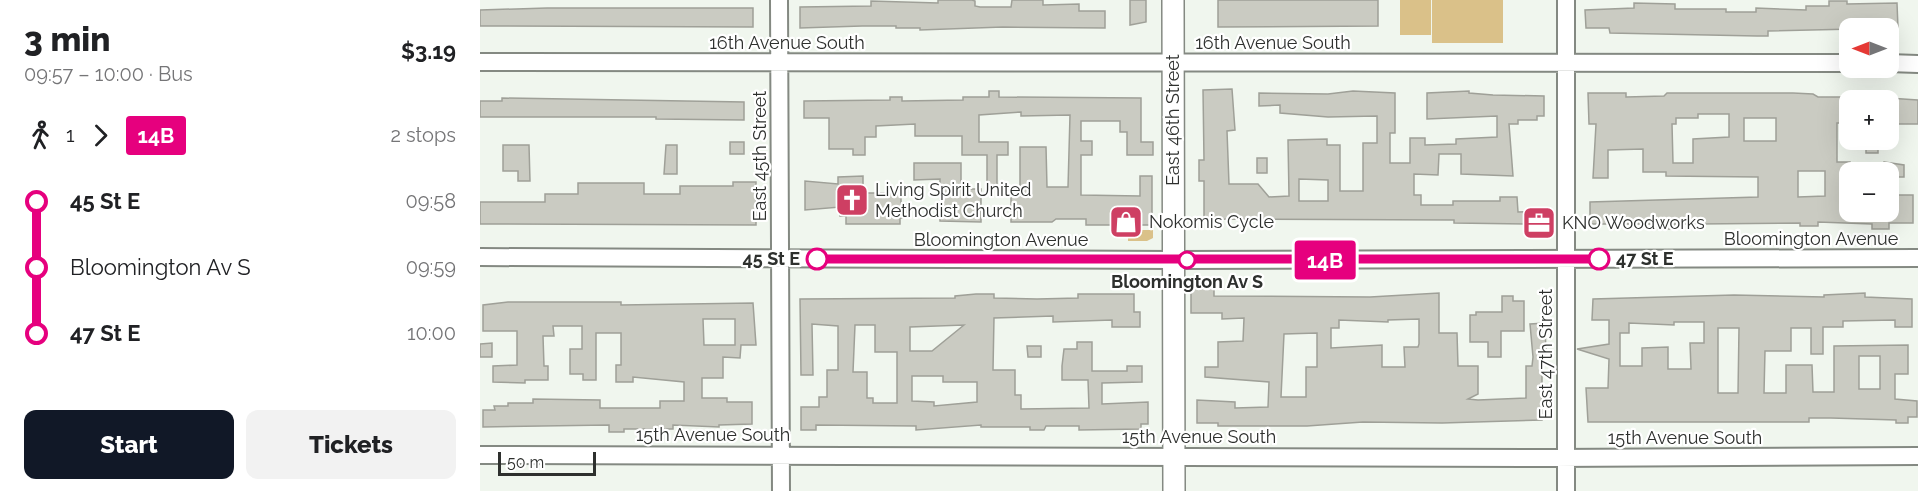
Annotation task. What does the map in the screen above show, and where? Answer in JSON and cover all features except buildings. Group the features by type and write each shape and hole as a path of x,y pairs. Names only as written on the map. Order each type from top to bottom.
{"main road":[{"name":"East 46th Street","path":"1173,0 1174,491"}],"street":[{"name":"East 45th Street","path":"779,0 781,491"},
{"name":"East 47th Street","path":"1566,0 1566,491"},
{"name":"16th Avenue South","path":"480,62 1839,63"},
{"path":"1899,63 1918,63"},
{"name":"Bloomington Avenue","path":"480,257 1173,260 1918,258"},
{"name":"15th Avenue South","path":"480,455 1566,458 1918,456"}],"shaded area":[{"path":"1400,0 1431,0 1431,35 1400,35"},
{"path":"1432,0 1503,0 1503,43 1432,43"},
{"path":"1128,230 1153,230 1153,238 1147,241 1128,241"}],"bus line":[{"name":"14B","path":"817,259 1599,259"}],"place":[{"name":"Living Spirit United Methodist Church","path":"852,200"},
{"name":"Nokomis Cycle","path":"1126,222"},
{"name":"KNO Woodworks","path":"1539,223"},
{"name":"45 St E","path":"817,259"},
{"name":"47 St E","path":"1599,259"},
{"name":"Bloomington Av S","path":"1187,260"}]}
